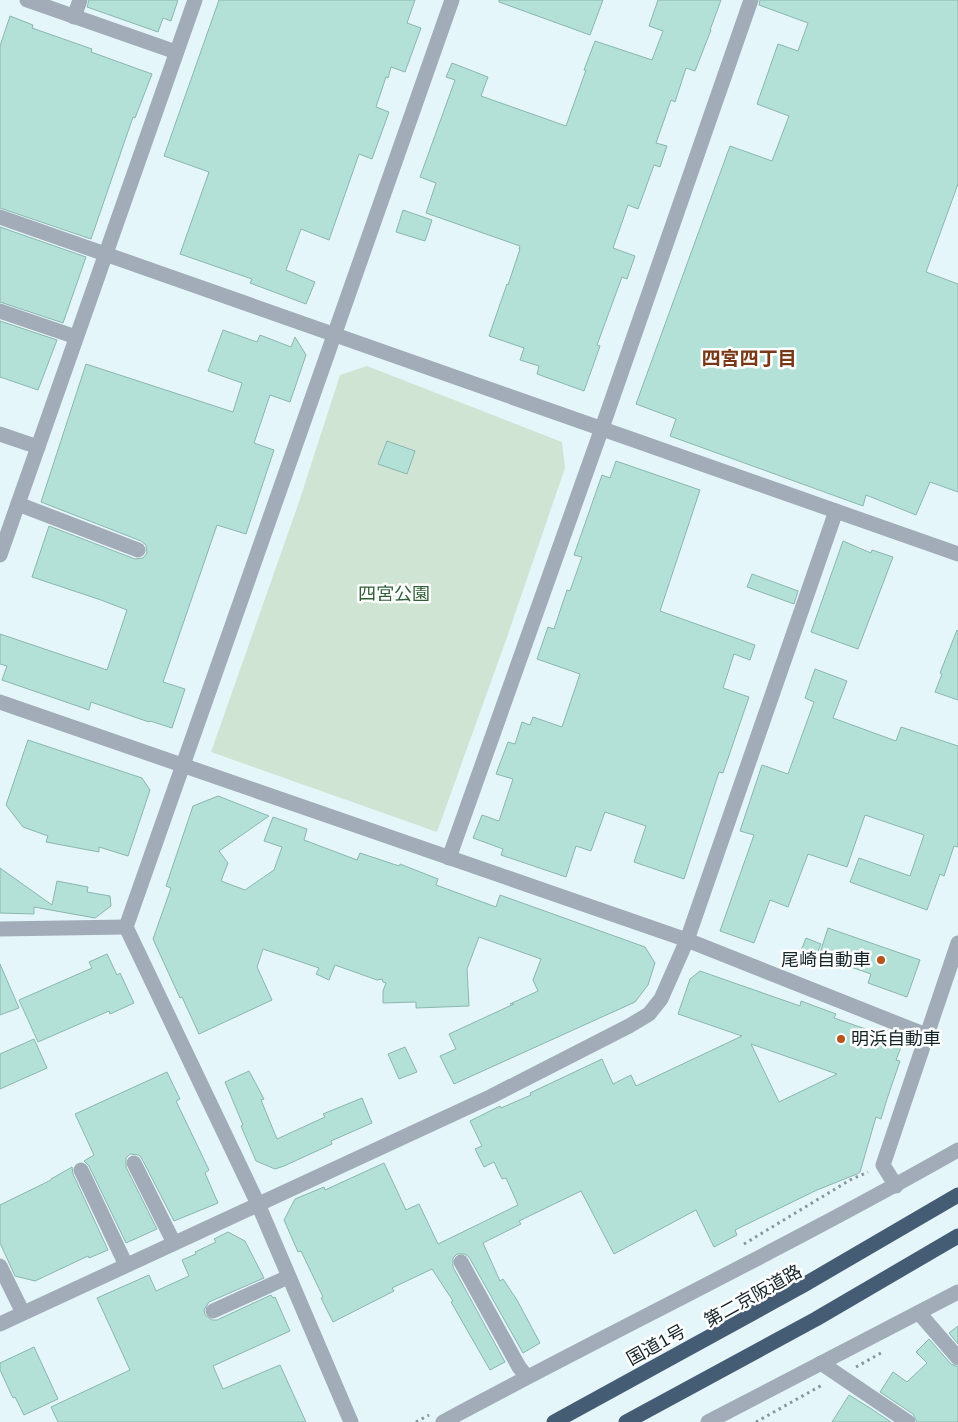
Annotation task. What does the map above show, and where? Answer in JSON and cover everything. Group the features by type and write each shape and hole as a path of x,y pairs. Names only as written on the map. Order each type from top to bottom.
{"highway":[{"name":"国道1号","path":"554,1422 802,1286 958,1195"},
{"name":"第二京阪道路","path":"565,1422 804,1290 958,1200"},
{"path":"626,1422 816,1319 958,1236"},
{"path":"636,1422 958,1240"}],"street":[{"path":"27,0 176,52"},
{"path":"74,16 80,0"},
{"path":"0,555 195,0"},
{"path":"351,1422 258,1204 126,927 452,0"},
{"path":"449,858 602,428 751,0"},
{"path":"0,217 958,554"},
{"path":"0,311 76,337"},
{"path":"0,434 38,448"},
{"path":"18,504 138,550"},
{"path":"0,1324 490,1097 649,1014 661,999 687,940 836,511"},
{"path":"0,702 687,940 926,1036"},
{"path":"0,929 126,927"},
{"path":"896,1186 883,1165 958,943"},
{"path":"443,1422 527,1376 896,1186 958,1150"},
{"path":"134,1163 174,1243"},
{"path":"81,1170 126,1265"},
{"path":"462,1262 520,1367 527,1376"},
{"path":"0,1266 22,1313"},
{"path":"213,1311 288,1277"},
{"path":"708,1422 958,1292"},
{"path":"919,1312 958,1358"},
{"path":"821,1363 908,1422"}],"green space":[{"name":"四宮公園","path":"367,366 562,442 565,468 437,832 211,752 299,502 340,375"}],"building":[{"path":"89,0 178,0 171,21 163,18 158,32 87,7"},
{"path":"219,0 415,0 407,23 421,28 405,72 391,67 388,78 386,77 376,107 389,112 372,159 359,154 329,240 301,229 286,270 315,282 306,304 250,283 252,279 180,254 209,172 164,156"},
{"path":"499,0 603,0 590,35 499,2"},
{"path":"658,0 721,0 695,71 686,68 675,102 671,100 656,143 667,146 660,167 654,165 638,209 628,205 613,248 635,256 627,279 622,277 597,345 600,346 584,391 537,374 539,366 520,360 524,348 489,336 520,246 426,213 436,183 420,177 455,80 446,77 452,63 488,77 481,96 566,126 595,41 652,60 663,31 649,26"},
{"path":"760,0 958,0 958,184 926,272 958,284 958,492 930,482 916,515 866,495 863,506 670,436 676,419 636,404 730,146 772,161 789,116 757,104 778,44 798,51 808,23 759,5"},
{"path":"10,16 33,25 32,28 92,49 91,52 152,74 135,118 133,117 91,239 0,208 0,46"},
{"path":"403,210 432,220 425,241 396,232"},
{"path":"0,227 86,257 63,323 0,302"},
{"path":"0,321 57,340 38,390 0,377"},
{"path":"223,330 257,342 260,335 291,347 295,337 306,355 290,402 270,395 254,443 274,450 246,534 217,525 163,682 185,689 172,728 91,702 89,710 2,680 7,666 0,664 0,634 107,670 127,610 32,577 49,526 135,559 143,558 147,553 146,545 141,541 41,502 86,364 233,412 242,383 208,371"},
{"path":"387,441 415,451 407,474 378,464"},
{"path":"616,461 700,490 660,611 755,645 750,660 734,654 723,688 749,697 723,773 719,772 684,879 634,862 646,826 605,812 591,851 576,846 566,877 501,855 503,849 473,838 482,815 499,821 513,779 496,774 508,742 515,744 522,722 530,725 533,717 562,727 580,674 537,659 548,627 554,629 567,590 570,591 582,557 574,555 602,475 610,478"},
{"path":"843,541 871,553 872,550 893,557 858,649 811,632"},
{"path":"752,574 798,591 794,604 747,587"},
{"path":"957,630 958,700 935,692 942,674 940,673"},
{"path":"815,669 847,681 833,718 896,741 901,727 958,746 958,847 954,846 944,876 940,874 927,910 850,882 859,858 910,876 924,835 865,815 847,867 808,854 788,907 770,900 754,943 720,931 754,835 740,831 762,765 788,774 814,702 805,698"},
{"path":"28,740 142,778 150,790 128,856 99,847 99,852 46,842 48,836 23,827 6,805"},
{"path":"218,796 269,816 219,851 228,863 221,881 245,890 274,870 282,847 264,841 273,817 307,829 304,840 357,860 360,853 399,866 400,864 438,879 436,885 496,907 500,895 645,947 655,963 648,985 635,1002 454,1084 440,1056 456,1049 449,1034 538,991 533,980 541,959 479,937 467,969 469,1006 416,1008 416,1002 383,1003 383,991 386,983 382,979 377,980 335,965 329,980 316,974 319,968 263,949 257,967 272,1000 199,1034 153,939 171,888 166,886 193,806"},
{"path":"0,868 52,905 57,881 88,887 87,892 110,896 111,906 95,918 34,907 34,914 0,913"},
{"path":"828,928 920,960 907,997 868,983 871,974 819,956"},
{"path":"806,938 821,944 812,966 797,961"},
{"path":"107,954 117,975 120,973 134,1003 110,1014 109,1011 38,1042 19,1000 92,968 89,962"},
{"path":"0,964 19,1008 0,1015"},
{"path":"700,971 800,1006 801,1001 836,1014 834,1018 903,1042 896,1060 900,1061 881,1119 876,1117 860,1172 817,1190 735,1230 737,1235 714,1247 696,1210 614,1254 581,1191 519,1221 521,1224 483,1243 500,1281 503,1279 517,1300 540,1343 523,1353 469,1257 465,1254 457,1254 453,1258 453,1267 505,1362 490,1370 451,1302 453,1301 432,1269 392,1288 394,1291 333,1322 301,1251 298,1252 284,1220 295,1199 324,1187 325,1190 384,1163 406,1210 419,1204 438,1244 518,1205 506,1178 502,1179 494,1162 484,1167 475,1149 482,1146 470,1121 500,1106 501,1108 531,1095 530,1093 602,1059 613,1084 631,1075 636,1086 742,1036 678,1014 690,979","holes":["751,1044 837,1074 779,1102"]},
{"path":"34,1039 47,1068 0,1089 0,1054"},
{"path":"405,1047 417,1072 399,1079 388,1054"},
{"path":"249,1071 264,1099 261,1100 277,1139 325,1117 323,1114 362,1098 372,1123 331,1141 332,1144 275,1169 256,1161 225,1082"},
{"path":"167,1072 180,1099 176,1101 209,1170 205,1173 218,1203 174,1221 142,1159 139,1155 130,1154 126,1158 126,1167 157,1229 126,1243 89,1166 84,1161 94,1155 75,1114"},
{"path":"72,1167 73,1174 108,1250 89,1258 88,1256 35,1281 15,1276 0,1243 0,1205 51,1180"},
{"path":"228,1232 245,1241 264,1278 209,1302 204,1310 205,1315 212,1320 217,1320 271,1295 273,1298 275,1297 290,1331 213,1366 223,1389 280,1365 306,1422 58,1422 51,1407 130,1370 97,1298 149,1275 156,1291 189,1276 182,1260 216,1242 214,1239"},
{"path":"958,1326 958,1344 949,1333"},
{"path":"929,1339 951,1364 958,1367 958,1422 917,1422 913,1414 880,1392 893,1372 907,1382 927,1363 916,1352"},
{"path":"34,1347 58,1399 24,1415 15,1397 13,1398 0,1370 0,1363"},
{"path":"849,1395 870,1408 891,1422 832,1422"}],"place":[{"name":"尾崎自動車","path":"881,960"},
{"name":"明浜自動車","path":"841,1039"}],"district":[{"name":"四宮四丁目","path":"749,358"}]}
